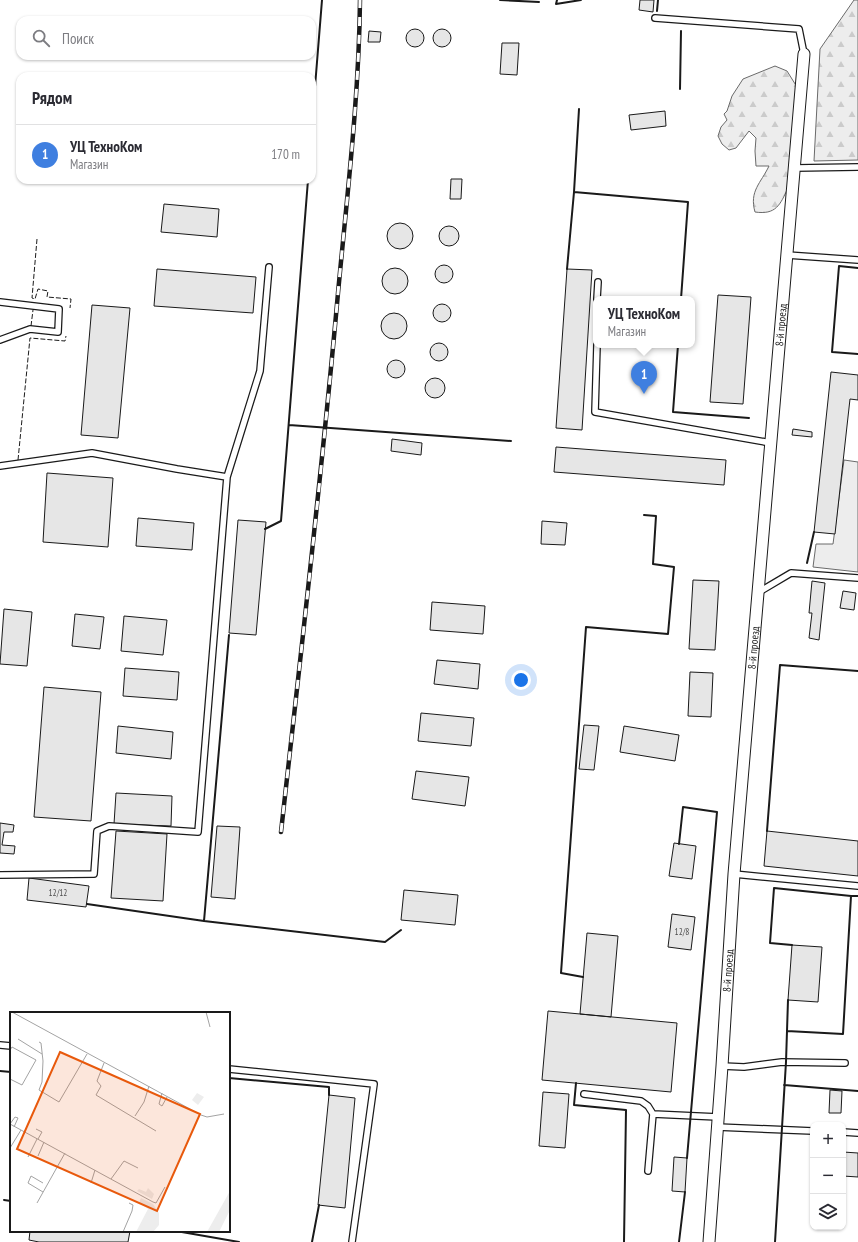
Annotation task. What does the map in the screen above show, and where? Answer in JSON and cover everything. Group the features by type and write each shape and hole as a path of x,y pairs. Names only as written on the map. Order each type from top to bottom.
{"street":[{"name":"8-й проезд","path":"708,1242 722,1066 734,874 772,443 804,54"}],"lane":[{"path":"655,18 799,29 804,54"},
{"path":"794,168 858,167"},
{"path":"787,255 858,260"},
{"path":"0,875 94,874 97,831 110,826 198,832 227,477 260,370 269,267"},
{"path":"597,296 598,282"},
{"path":"0,302 59,309 58,332 30,329 0,340"},
{"path":"597,348 595,412 772,443"},
{"path":"0,466 92,453 227,477"},
{"path":"759,592 791,573 858,578"},
{"path":"734,874 858,886"},
{"path":"0,1045 10,1046"},
{"path":"722,1066 744,1067 782,1062 845,1063"},
{"path":"230,1069 374,1084 352,1242"},
{"path":"584,1094 641,1101 648,1106 653,1114 648,1171"},
{"path":"653,1114 810,1131"},
{"path":"846,1132 858,1133"}],"green space":[{"path":"854,0 858,0 858,160 814,161 820,49"},
{"path":"775,66 787,71 797,87 788,188 780,204 776,208 762,213 755,212 754,198 757,188 769,166 756,166 756,138 749,131 736,148 729,150 722,144 718,136 721,127 727,120 724,114 727,111 732,96 743,79"}],"shaded area":[{"path":"844,460 858,462 858,572 813,567 816,544 833,544"}],"building":[{"path":"640,0 654,0 653,12 639,10"},
{"path":"411,29 419,29 424,34 422,45 419,47 411,47 406,42 406,34"},
{"path":"442,29 448,32 451,38 448,44 442,47 436,44 433,38 436,32"},
{"path":"369,31 381,32 380,42 368,42"},
{"path":"502,43 519,43 517,75 500,74"},
{"path":"665,111 666,126 631,130 629,115"},
{"path":"451,179 462,179 461,199 450,199"},
{"path":"164,204 219,209 217,237 161,232"},
{"path":"400,223 409,227 413,236 409,245 400,249 391,245 387,236 391,227"},
{"path":"445,226 453,226 459,232 459,240 453,246 445,246 439,240 439,232"},
{"path":"440,265 448,265 453,270 451,281 448,283 440,283 435,278 435,270"},
{"path":"395,268 404,272 408,281 404,290 395,294 386,290 382,281 386,272"},
{"path":"157,269 256,277 253,313 154,306"},
{"path":"567,269 592,270 582,430 556,428"},
{"path":"718,295 751,297 743,404 710,402"},
{"path":"438,304 446,304 451,309 449,320 446,322 438,322 433,317 433,309"},
{"path":"92,305 130,308 118,438 81,435"},
{"path":"394,313 403,317 407,326 403,335 394,339 385,335 381,326 385,317"},
{"path":"439,343 446,345 448,352 446,359 439,361 432,359 430,352 432,345"},
{"path":"396,360 403,362 405,369 403,376 396,378 389,376 387,369 389,362"},
{"path":"831,372 858,375 858,400 850,399 835,534 814,532"},
{"path":"431,378 439,378 445,384 445,392 439,398 431,398 425,392 425,384"},
{"path":"793,429 812,432 812,437 792,435"},
{"path":"392,439 422,443 421,455 391,451"},
{"path":"556,447 726,460 724,485 554,472"},
{"path":"47,473 113,478 108,547 43,542"},
{"path":"138,518 194,523 192,550 136,546"},
{"path":"238,520 266,522 256,635 229,633"},
{"path":"542,521 567,523 565,545 541,544"},
{"path":"693,580 719,581 715,650 689,649"},
{"path":"812,581 825,583 819,640 809,638 812,613 809,613"},
{"path":"843,591 856,593 854,610 840,608"},
{"path":"432,602 485,606 483,634 430,630"},
{"path":"4,609 32,612 27,666 0,664"},
{"path":"75,614 104,617 100,649 72,646"},
{"path":"124,616 167,620 163,655 121,651"},
{"path":"437,660 480,664 478,689 434,684"},
{"path":"125,668 179,672 177,700 123,696"},
{"path":"690,672 713,673 711,717 688,716"},
{"path":"44,687 101,692 91,821 34,817"},
{"path":"421,713 474,718 471,746 418,741"},
{"path":"584,725 599,726 594,770 579,769"},
{"path":"118,726 173,732 171,759 116,753"},
{"path":"624,726 679,735 675,761 620,752"},
{"path":"416,771 469,777 465,806 412,799"},
{"path":"116,793 172,796 171,826 114,824"},
{"path":"0,823 14,825 13,832 4,832 2,845 15,846 14,854 0,853"},
{"path":"217,826 240,827 235,899 211,897"},
{"path":"116,831 167,834 163,901 111,898"},
{"path":"767,831 858,841 858,876 764,866"},
{"path":"674,843 696,846 692,879 669,876"},
{"path":"29,878 89,886 86,907 27,900"},
{"path":"404,890 458,895 455,925 401,920"},
{"path":"672,914 695,917 691,950 668,947"},
{"path":"587,933 618,936 611,1017 580,1014"},
{"path":"792,945 822,947 818,1002 788,1000"},
{"path":"548,1011 677,1023 671,1092 542,1080"},
{"path":"830,1090 842,1091 841,1113 829,1113"},
{"path":"543,1092 569,1094 565,1148 539,1146"},
{"path":"329,1095 355,1098 345,1208 318,1205"},
{"path":"846,1152 858,1153 858,1177 846,1176"},
{"path":"674,1157 687,1158 685,1192 672,1191"},
{"path":"30,1232 130,1232 128,1242 39,1242 29,1240"}],"railway":[{"path":"281,832 318,495 349,184 355,110 360,0"}],"fence":[{"path":"37,239 32,298 35,299 38,289 48,291 47,297 71,299 70,308"},
{"path":"31,326 33,310"},
{"path":"18,460 30,338 65,341 66,336"}],"wall":[{"path":"316,74 322,0"},
{"path":"500,0 539,2"},
{"path":"557,0 556,4 581,0"},
{"path":"657,11 658,0"},
{"path":"680,89 681,31"},
{"path":"574,192 579,109"},
{"path":"265,529 281,521 308,184"},
{"path":"567,269 574,192 688,202 681,296"},
{"path":"858,268 839,266 832,352 858,354"},
{"path":"678,348 673,412 749,418"},
{"path":"289,425 511,441"},
{"path":"583,977 561,973 586,627 668,634 674,567 653,564 656,516 644,515"},
{"path":"807,563 814,532"},
{"path":"87,904 204,921 229,635"},
{"path":"767,831 780,665 858,671"},
{"path":"679,844 683,807 717,812 687,1158"},
{"path":"787,1031 843,1034 851,896 774,888 770,943 792,945"},
{"path":"851,896 858,896"},
{"path":"204,921 385,942 401,930"},
{"path":"775,1242 786,1062 788,1000"},
{"path":"0,1071 10,1072"},
{"path":"230,1078 329,1087 329,1095"},
{"path":"576,1083 574,1105 626,1110 624,1242"},
{"path":"784,1085 858,1091"},
{"path":"679,1242 685,1192"},
{"path":"4,1200 10,1201"},
{"path":"312,1242 319,1205"},
{"path":"182,1232 239,1242"}],"place":[{"name":"УЦ ТехноКом","path":"644,394"}]}
